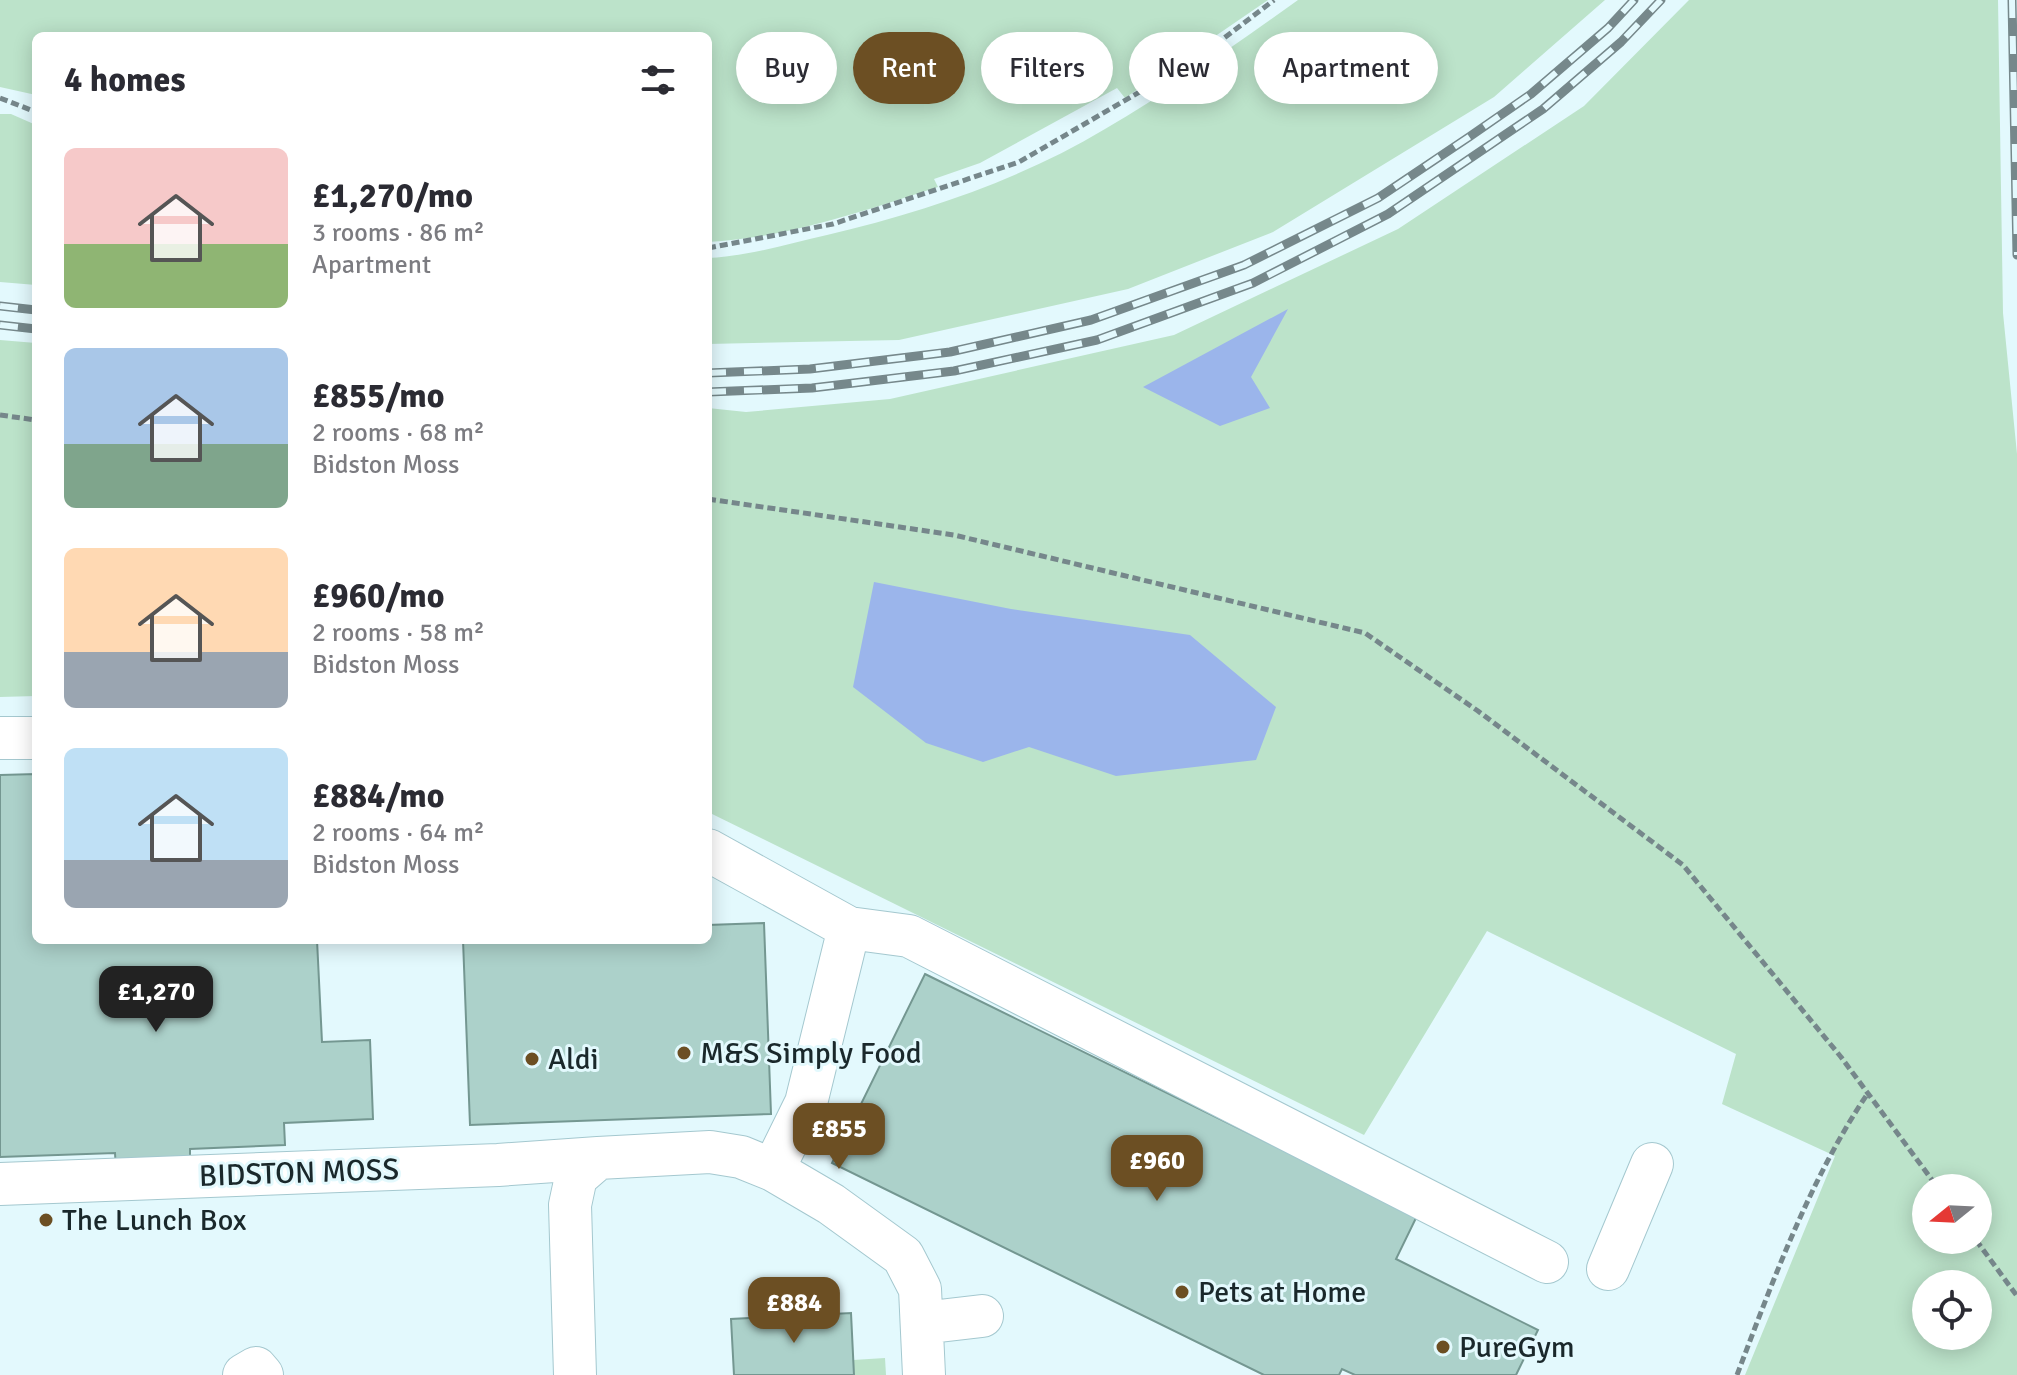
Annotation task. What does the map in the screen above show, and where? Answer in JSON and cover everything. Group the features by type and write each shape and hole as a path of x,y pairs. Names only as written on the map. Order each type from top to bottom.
{"street":[{"path":"0,738 32,738"},
{"path":"712,852 849,928 909,936 1547,1262"},
{"path":"773,1170 806,1103 849,928"},
{"name":"BIDSTON MOSS","path":"0,1184 498,1165 710,1152 741,1157 773,1170 831,1204 903,1256 920,1289 924,1375"},
{"path":"575,1375 570,1205 576,1177 598,1158"},
{"path":"1608,1269 1652,1164"},
{"path":"922,1323 982,1316"}],"path":[{"path":"712,247 833,224 1019,162 1198,58 1274,0"},
{"path":"0,98 32,110"},
{"path":"0,415 32,419"},
{"path":"712,500 954,535 1365,633 1478,711 1683,865 1841,1057 1928,1174"},
{"path":"1737,1375 1801,1219 1846,1125 1868,1093"},
{"path":"1986,1254 2017,1296"}],"green space":[{"path":"0,0 1268,0 1221,32 1129,32 1129,95 1125,98 1117,88 1113,90 1113,32 981,32 981,104 1088,104 980,163 934,179 938,187 796,229 712,242 712,32 32,32 32,94 0,87"},
{"path":"1298,0 1605,0 1494,97 1273,232 1128,289 899,340 712,344 712,258 753,252 863,226 935,205 1039,164 1146,104 1238,104 1238,42"},
{"path":"1689,0 1998,0 2003,313 2017,454 2017,1375 1745,1375 1835,1156 1722,1104 1736,1054 1487,931 1364,1135 712,814 712,408 746,412 890,399 1174,335 1398,229 1584,106"},
{"path":"0,114 11,114 32,123 32,285 0,282"},
{"path":"0,340 32,343 32,696 0,697"},
{"path":"885,1358 886,1375 854,1375 853,1360"}],"water":[{"path":"1288,309 1251,377 1270,408 1220,426 1143,387"},
{"path":"874,582 1011,609 1190,635 1276,707 1256,760 1116,776 1029,747 983,762 926,743 853,687"}],"building":[{"path":"32,774 32,944 317,944 322,1042 370,1040 373,1119 284,1123 285,1145 190,1149 190,1168 116,1171 115,1153 0,1157 0,775"},
{"path":"764,923 771,1114 470,1125 463,944 712,944 712,925"},
{"path":"925,974 1417,1216 1396,1259 1538,1330 1516,1375 1355,1375 1342,1369 1339,1375 1264,1375 832,1163"},
{"path":"851,1313 854,1375 734,1375 731,1319"}],"railway":[{"path":"712,373 810,369 950,352 1091,320 1244,265 1378,198 1469,137 1531,94 1608,28 1634,0"},
{"path":"712,392 812,388 954,371 1097,340 1253,283 1388,214 1543,109 1621,42 1661,0"},
{"path":"2012,0 2017,255"},
{"path":"0,306 32,310"},
{"path":"0,325 32,329"}],"place":[{"name":"M&S Simply Food","path":"684,1053"},
{"name":"Aldi","path":"532,1059"},
{"name":"The Lunch Box","path":"46,1220"},
{"name":"Pets at Home","path":"1182,1292"},
{"name":"PureGym","path":"1443,1347"}]}
